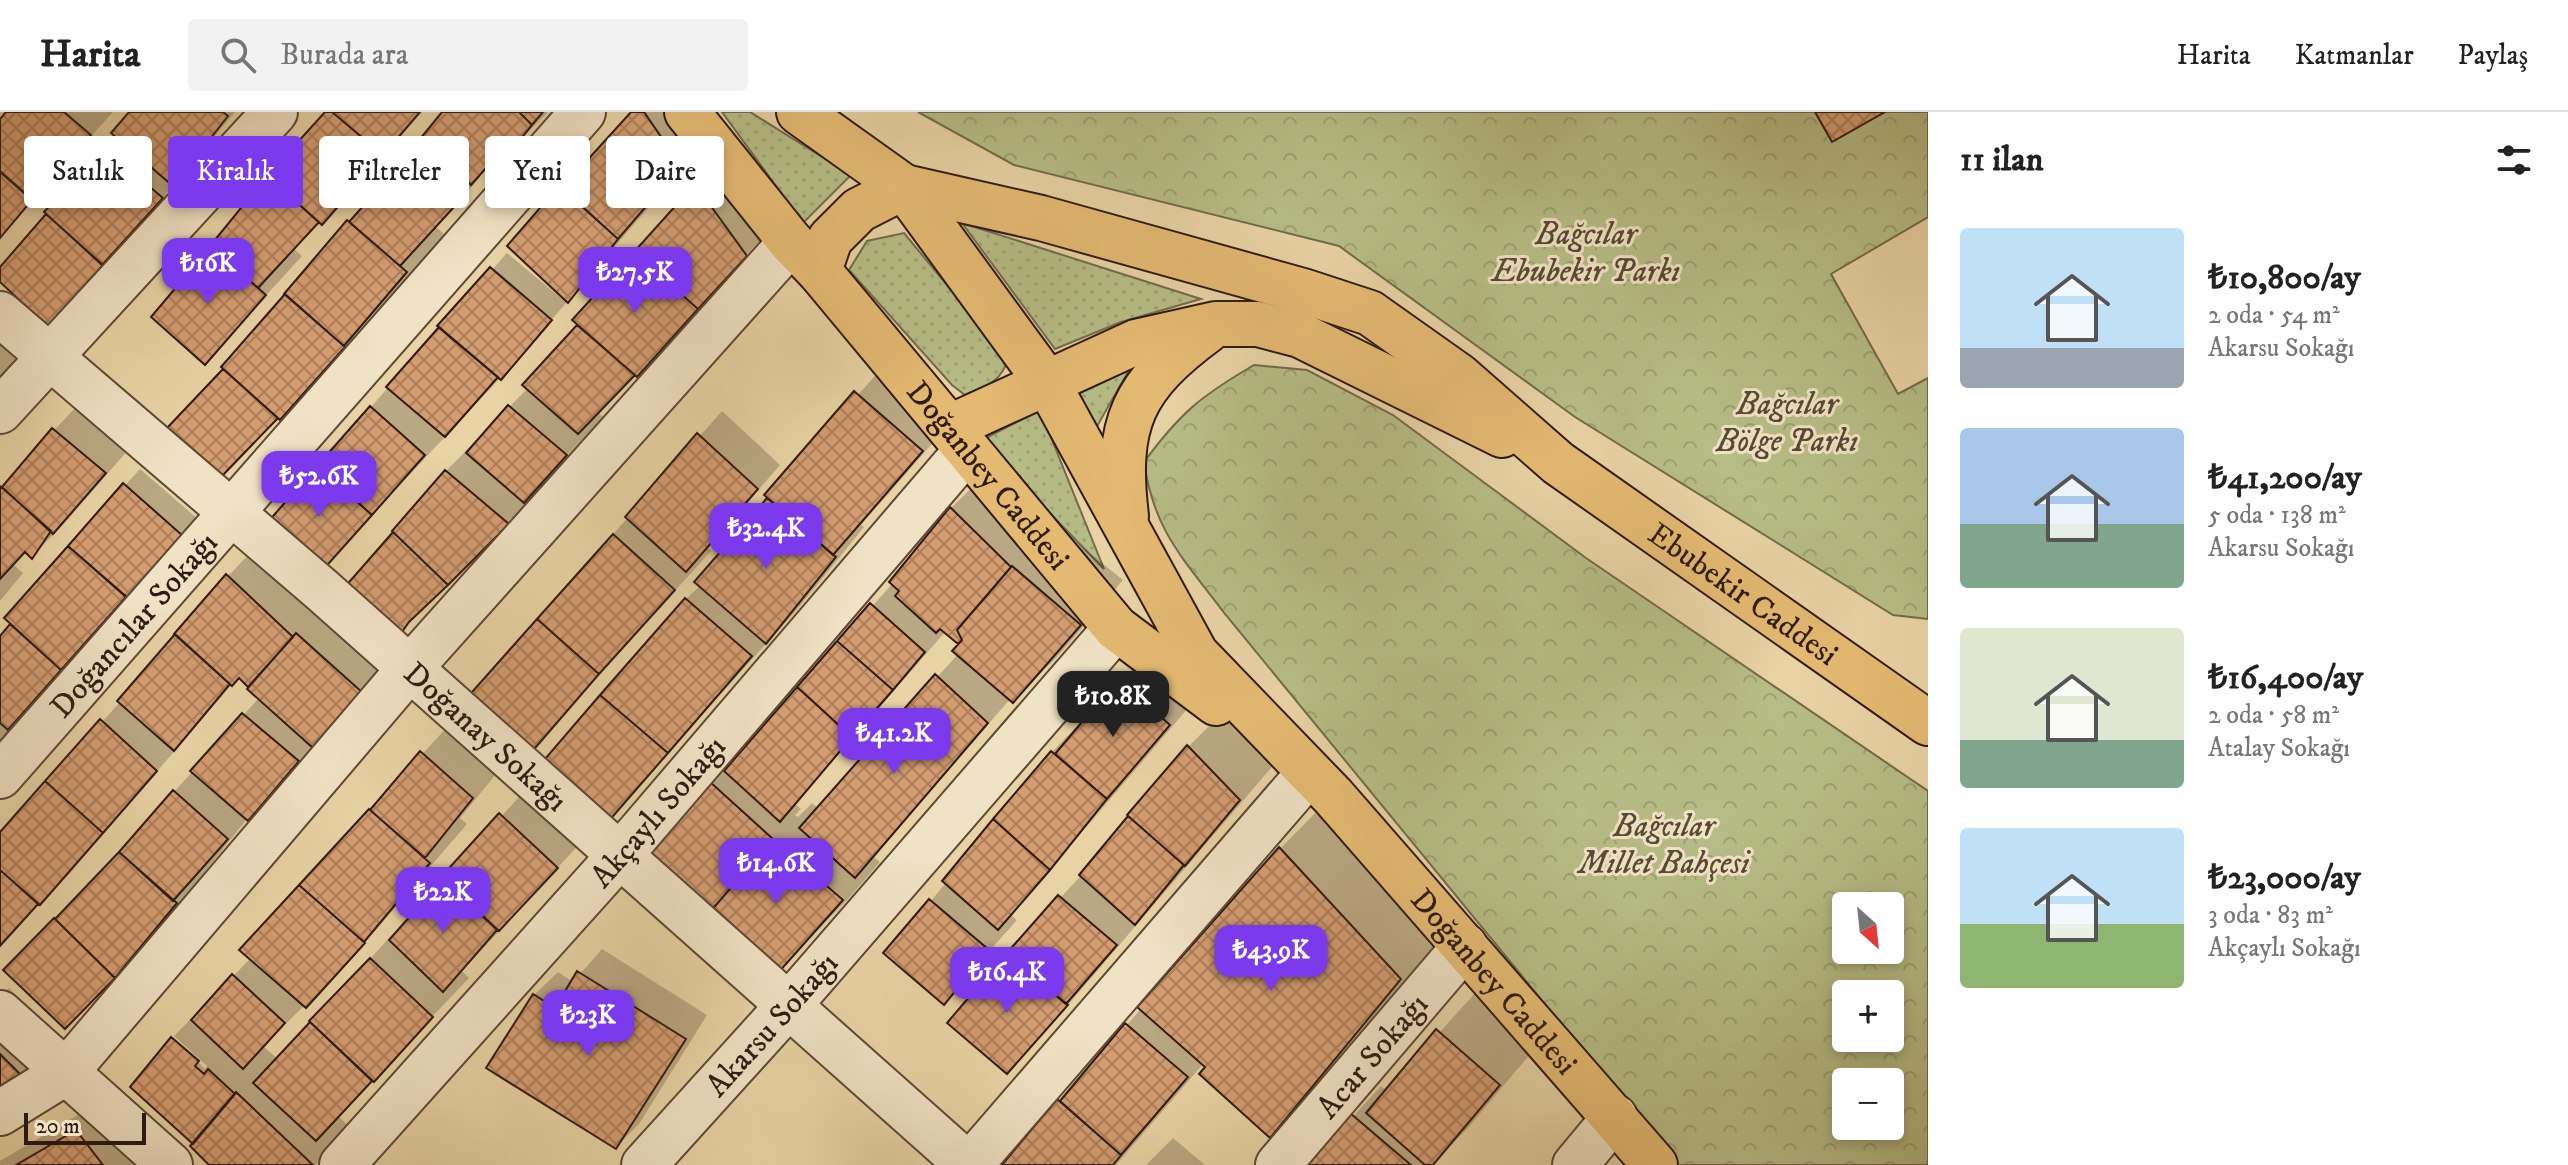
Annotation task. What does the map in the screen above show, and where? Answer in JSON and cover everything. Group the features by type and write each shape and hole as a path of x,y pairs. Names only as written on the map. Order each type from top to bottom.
{"main road":[{"name":"Doğanbey Caddesi","path":"687,112 1116,628 1321,784"},
{"name":"Doğanbey Caddesi","path":"799,112 904,187 1048,384 1196,654 1321,784 1655,1165"},
{"path":"805,256 830,239 859,210 904,187 1041,218 1303,291 1370,313 1459,376 1558,463"},
{"path":"958,438 1048,384 1136,342 1216,324 1258,324 1300,335 1558,463"},
{"path":"1128,534 1120,472 1125,428 1145,386 1176,354 1216,324"},
{"name":"Ebubekir Caddesi","path":"1558,463 1928,723"}],"street":[{"path":"0,411 48,355 275,112"},
{"name":"Doğancılar Sokağı","path":"0,776 583,112"},
{"path":"0,1113 65,1073 410,668 805,256"},
{"name":"Doğanay Sokağı","path":"0,314 410,668 969,1165"},
{"name":"Akçaylı Sokağı","path":"342,1165 620,855 958,438"},
{"name":"Akarsu Sokağı","path":"644,1165 789,1005 1116,628"},
{"path":"969,1165 1321,784"},
{"name":"Acar Sokağı","path":"1278,1165 1465,946"},
{"path":"0,1013 170,1165"},
{"path":"1575,1165 1615,1117"}],"green space":[{"path":"722,112 750,112 851,175 803,223"},
{"name":"Bağcılar Ebubekir Parkı","path":"918,112 1928,112 1928,217 1831,274 1898,394 1928,378 1928,619 1893,615 1575,417 1339,246 1014,165"},
{"path":"962,223 1201,299 1121,322 1055,349"},
{"path":"904,233 1008,359 997,378 986,386 965,395 952,385 849,270 867,241"},
{"name":"Bağcılar Millet Bahçesi","path":"1254,365 1307,370 1393,415 1586,558 1928,791 1928,1165 1677,1165 1225,614 1173,544 1155,508 1144,462 1169,430 1206,396"},
{"path":"1129,370 1096,428 1078,394"},
{"path":"1040,410 1104,569 980,441"}],"building":[{"path":"6,112 64,112 91,135 24,136 24,192 0,171 0,119"},
{"path":"129,112 223,112 228,116 212,136 168,136 168,182 152,168 152,136 115,136 111,133"},
{"path":"325,112 332,112 360,136 319,136 319,208 337,208 322,225 303,208 303,136"},
{"path":"332,112 420,112 399,136 360,136"},
{"path":"442,112 519,112 532,125 523,136 485,136 485,169 471,185 469,136 422,136"},
{"path":"519,112 543,112 532,125"},
{"path":"631,112 644,112 660,136 609,136"},
{"path":"1815,112 1885,112 1832,142"},
{"path":"606,140 606,208 645,208 618,239 584,208 590,208 590,157"},
{"path":"0,172 24,193 25,208 0,238"},
{"path":"152,189 163,198 102,265 44,212 48,208 152,208"},
{"path":"241,208 303,208 319,222 258,288 210,246"},
{"path":"361,208 453,208 400,266 349,222"},
{"path":"540,208 583,208 618,239 568,303 507,246"},
{"path":"673,208 712,208 747,256 698,309 634,252"},
{"path":"46,214 103,265 49,328 0,282 0,267"},
{"path":"347,220 407,272 344,346 284,294"},
{"path":"211,246 266,295 205,365 151,317"},
{"path":"634,252 698,309 637,377 572,320"},
{"path":"490,267 552,320 501,380 437,326"},
{"path":"285,294 345,347 280,420 221,367"},
{"path":"577,325 635,375 578,434 522,385"},
{"path":"439,327 498,377 445,437 386,387"},
{"path":"223,369 278,418 222,476 167,428"},
{"path":"854,391 923,451 833,555 764,495"},
{"path":"508,405 567,455 524,503 466,453"},
{"path":"370,406 425,455 372,515 317,466"},
{"path":"52,428 106,473 53,534 2,487"},
{"path":"697,433 758,489 686,572 625,517"},
{"path":"317,466 372,515 321,572 267,523"},
{"path":"445,470 509,524 448,585 392,531"},
{"path":"123,483 183,536 128,598 68,546"},
{"path":"0,486 51,531 32,559 25,552 0,579"},
{"path":"767,498 836,557 766,644 694,582 728,543 731,545 744,531 743,526"},
{"path":"950,507 1011,567 957,630 962,640 958,644 940,629 936,633 895,596 899,591 889,582"},
{"path":"393,532 448,585 409,622 397,639 344,588"},
{"path":"613,534 675,590 599,674 537,619"},
{"path":"68,546 126,597 61,670 4,618"},
{"path":"1012,566 1081,625 1013,703 952,651 962,640 957,630"},
{"path":"226,574 293,637 248,687 239,678 232,686 174,634"},
{"path":"685,598 752,656 668,753 600,695"},
{"path":"870,603 925,652 893,690 837,641"},
{"path":"537,619 599,674 529,755 465,700"},
{"path":"10,624 61,670 8,730 0,723 0,636"},
{"path":"296,633 363,693 313,748 247,689"},
{"path":"175,634 230,684 174,751 117,701"},
{"path":"837,641 893,690 852,737 797,687"},
{"path":"935,674 988,723 855,878 799,828"},
{"path":"1119,678 1170,725 1107,799 1055,754"},
{"path":"797,687 852,737 780,822 724,771"},
{"path":"600,695 668,753 607,823 539,766"},
{"path":"242,713 299,761 248,821 190,771"},
{"path":"100,719 157,771 103,833 45,781"},
{"path":"1187,745 1240,800 1185,866 1127,815"},
{"path":"420,751 473,798 425,858 370,810"},
{"path":"1051,751 1107,799 1050,870 993,819"},
{"path":"45,781 103,833 40,905 0,870 0,832"},
{"path":"709,781 773,839 709,913 643,855"},
{"path":"173,790 228,839 173,901 119,852"},
{"path":"369,809 430,863 364,942 299,885"},
{"path":"499,813 558,868 499,931 441,877"},
{"path":"1128,816 1184,865 1135,925 1079,875"},
{"path":"993,819 1050,870 998,930 942,881"},
{"path":"773,839 843,900 777,974 710,912"},
{"path":"1279,847 1401,979 1270,1138 1199,1074 1205,1067 1137,1007"},
{"path":"119,852 177,903 115,978 55,919"},
{"path":"0,870 38,904 0,946"},
{"path":"443,879 497,930 443,992 389,940"},
{"path":"299,885 365,943 306,1008 239,950"},
{"path":"1058,895 1117,945 1066,1004 1006,954"},
{"path":"929,899 989,950 944,1005 883,953"},
{"path":"54,918 115,978 65,1029 3,970"},
{"path":"370,958 433,1017 374,1082 309,1021"},
{"path":"1010,959 1068,1005 1007,1074 947,1023 991,971 997,975"},
{"path":"577,971 686,1039 616,1149 486,1068 533,994 555,1008"},
{"path":"232,974 285,1023 243,1069 191,1020"},
{"path":"310,1022 372,1081 316,1141 253,1083"},
{"path":"1125,1023 1188,1077 1121,1155 1060,1101"},
{"path":"1436,1029 1500,1085 1433,1165 1425,1165 1366,1113"},
{"path":"171,1037 199,1061 195,1066 204,1074 208,1069 235,1094 193,1144 130,1087"},
{"path":"0,1054 31,1085 0,1104"},
{"path":"236,1092 313,1165 209,1165 190,1146"},
{"path":"1057,1099 1121,1155 1113,1165 1002,1165"},
{"path":"1350,1113 1411,1165 1307,1165"},
{"path":"76,1130 103,1165 16,1165"}],"park label":[{"name":"Bağcılar Bölge Parkı","path":"1787,422"}]}
